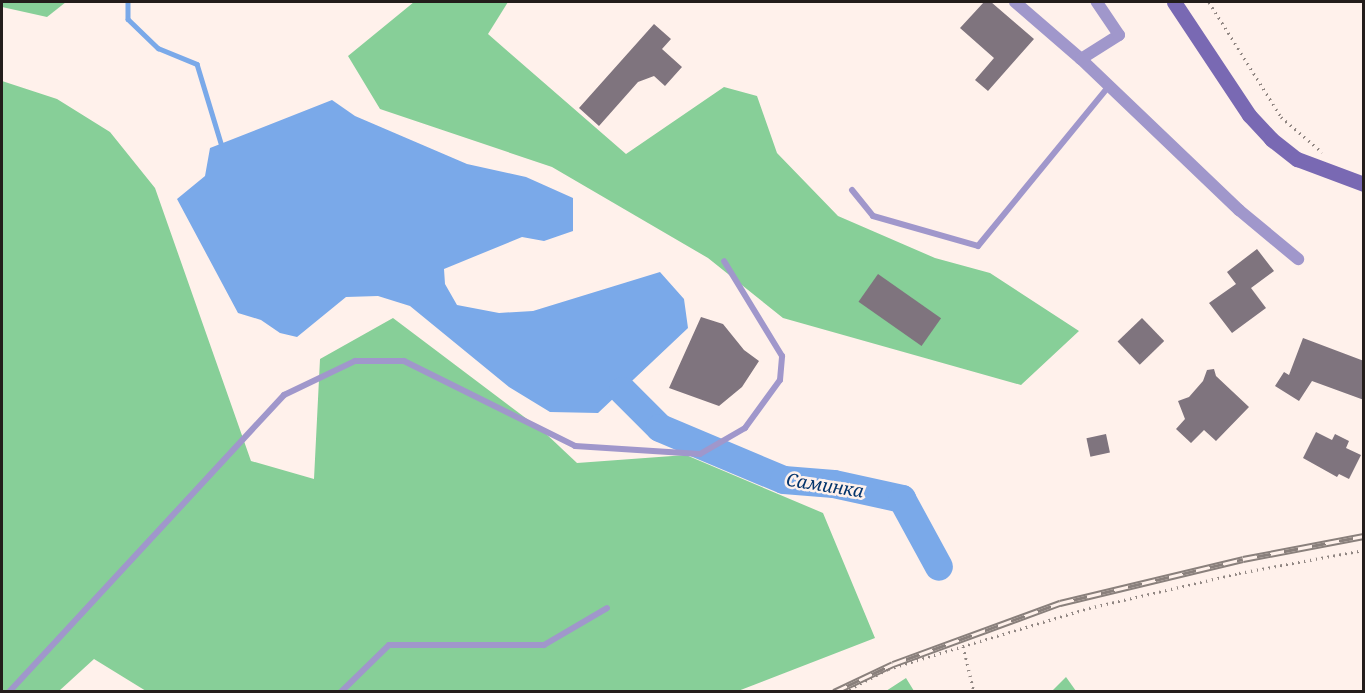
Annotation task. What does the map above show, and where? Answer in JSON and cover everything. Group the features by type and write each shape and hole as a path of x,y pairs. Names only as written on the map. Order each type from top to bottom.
{"main road":[{"path":"1174,2 1249,115 1271,139 1297,159 1364,184"}],"street":[{"path":"1015,2 1082,59 1239,210 1298,259"},
{"path":"1082,59 1119,35 1097,2"}],"lane":[{"path":"852,190 873,216 978,246 1109,86"},
{"path":"9,692 284,395 355,361 404,361 575,446 700,454 745,428 780,380 782,357 724,261"},
{"path":"341,692 389,645 544,645 607,608"}],"path":[{"path":"1209,2 1281,117 1329,158"},
{"path":"844,692 888,669 1089,608 1239,573 1364,550"},
{"path":"963,646 974,692"}],"green space":[{"path":"2,2 66,2 47,17 2,7"},
{"path":"414,2 508,2 488,34 626,154 724,87 757,96 777,153 838,216 935,258 990,273 1079,331 1021,385 783,318 708,258 552,167 380,109 348,56"},
{"path":"2,81 57,99 110,132 155,188 251,461 314,479 320,359 393,318 543,431 577,463 686,455 823,513 875,638 738,691 146,691 94,659 59,691 2,692"},
{"path":"1066,677 1076,691 1052,691"},
{"path":"906,678 914,691 886,691"}],"water":[{"path":"332,100 355,116 467,164 526,177 573,198 573,231 544,241 522,237 444,269 445,284 457,305 499,313 533,311 660,272 684,299 688,328 598,413 550,412 509,387 410,306 378,296 346,297 297,337 280,333 261,320 238,313 177,199 205,176 210,148"}],"building":[{"path":"984,2 991,2 1034,39 988,91 975,80 994,58 960,28"},
{"path":"654,24 671,39 662,49 682,67 665,86 654,76 638,82 599,126 579,108"},
{"path":"1257,249 1274,271 1251,288 1266,308 1232,333 1209,303 1236,284 1227,272"},
{"path":"878,274 941,318 922,346 858,302"},
{"path":"701,317 723,324 744,350 759,361 742,387 719,406 669,388"},
{"path":"1142,318 1164,341 1140,365 1118,342"},
{"path":"1303,338 1364,361 1364,400 1312,381 1299,401 1275,386 1284,372 1289,375"},
{"path":"1214,369 1216,376 1249,407 1216,441 1204,430 1191,443 1176,429 1185,419 1178,401 1189,397 1203,381 1207,370"},
{"path":"1316,432 1332,440 1335,434 1349,441 1346,448 1361,455 1349,479 1339,474 1337,477 1303,458"},
{"path":"1106,434 1110,453 1090,457 1086,438"}],"waterway":[{"path":"128,2 128,19 158,48 197,64 221,143"},
{"name":"Саминка","path":"623,391 660,428 784,480 834,484 902,499 939,567"}],"railway":[{"path":"834,692 893,664 1060,603 1243,559 1364,536"}]}
